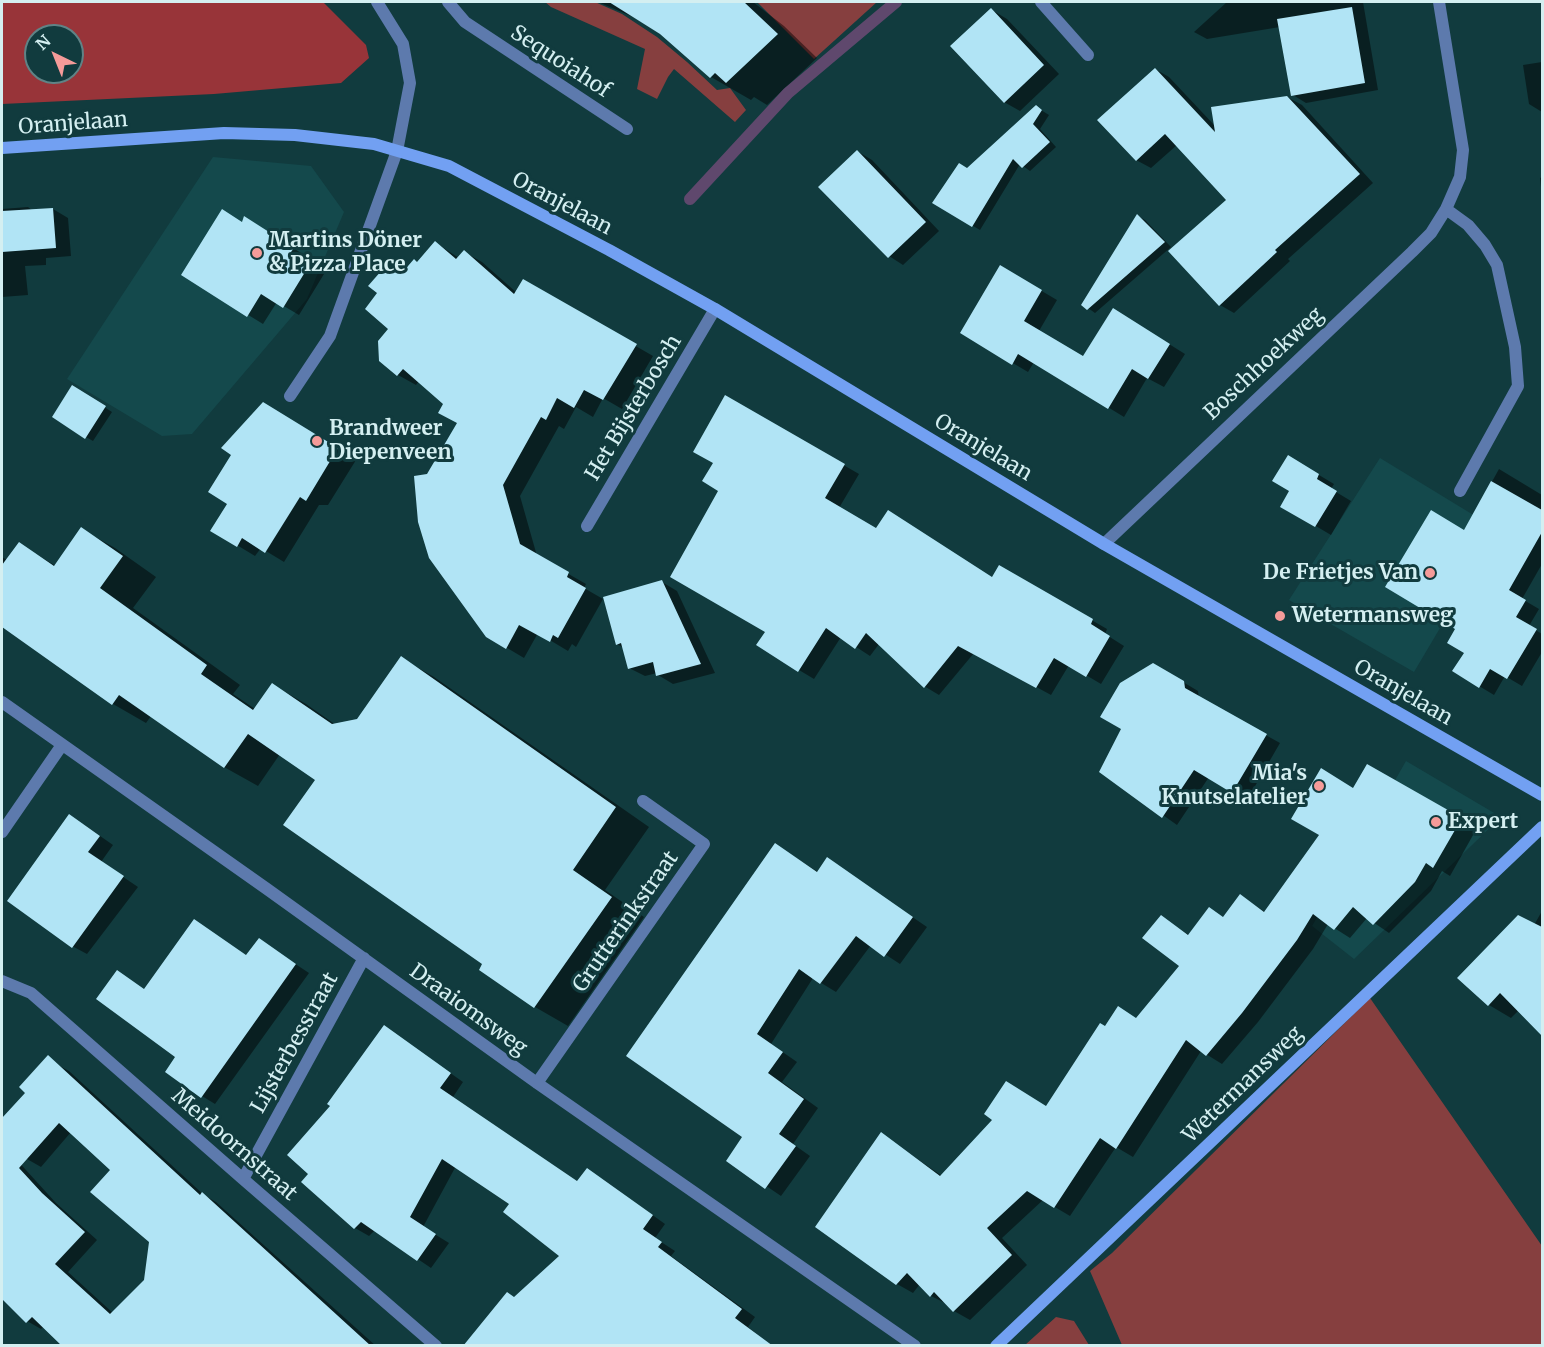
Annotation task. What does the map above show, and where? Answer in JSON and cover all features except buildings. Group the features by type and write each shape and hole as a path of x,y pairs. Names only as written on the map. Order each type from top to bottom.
{"street":[{"path":"290,396 330,336 397,152 410,84 402,44 377,2"},
{"name":"Sequoiahof","path":"448,2 465,22 627,129"},
{"path":"1041,2 1088,55"},
{"name":"Boschhoekweg","path":"1104,544 1412,252 1431,233 1446,209 1460,177 1463,150 1439,2"},
{"name":"Oranjelaan","path":"2,148 224,133 295,135 374,144 449,166 715,309 1104,544 1542,795"},
{"path":"1446,209 1468,225 1485,245 1497,265 1515,347 1518,386 1460,491"},
{"name":"Het Bijsterbosch","path":"586,526 715,309"},
{"name":"Draaiomsweg","path":"2,702 537,1083 915,1346"},
{"path":"2,831 62,744"},
{"name":"Grutterinkstraat","path":"537,1083 704,844 643,801"},
{"name":"Wetermansweg","path":"996,1346 1542,826"},
{"name":"Lijsterbesstraat","path":"243,1179 364,958"},
{"name":"Meidoornstraat","path":"2,981 31,993 436,1346"}],"shaded area":[{"path":"2,2 323,2 366,45 369,58 341,83 214,94 2,104"},
{"path":"545,2 595,2 622,14 657,37 717,90 730,88 746,110 735,122 674,69 657,99 637,89 645,49 551,7"},
{"path":"757,2 877,2 814,59"},
{"path":"213,157 311,166 344,212 307,299 192,434 162,436 67,379"},
{"path":"1380,458 1498,530 1414,672 1289,600"},
{"path":"1406,761 1501,817 1354,959 1312,926"},
{"path":"1370,998 1542,1246 1542,1345 1122,1345 1090,1271 1112,1253"},
{"path":"1056,1317 1074,1321 1089,1345 1025,1345"}],"waterway":[{"path":"690,199 788,93 896,2"}],"place":[{"name":"Martins Döner & Pizza Place","path":"257,253"},
{"name":"Brandweer Diepenveen","path":"317,441"},
{"name":"De Frietjes Van","path":"1430,573"},
{"name":"Wetermansweg","path":"1280,616"},
{"name":"Mia's Knutselatelier","path":"1319,786"},
{"name":"Expert","path":"1436,822"}]}
